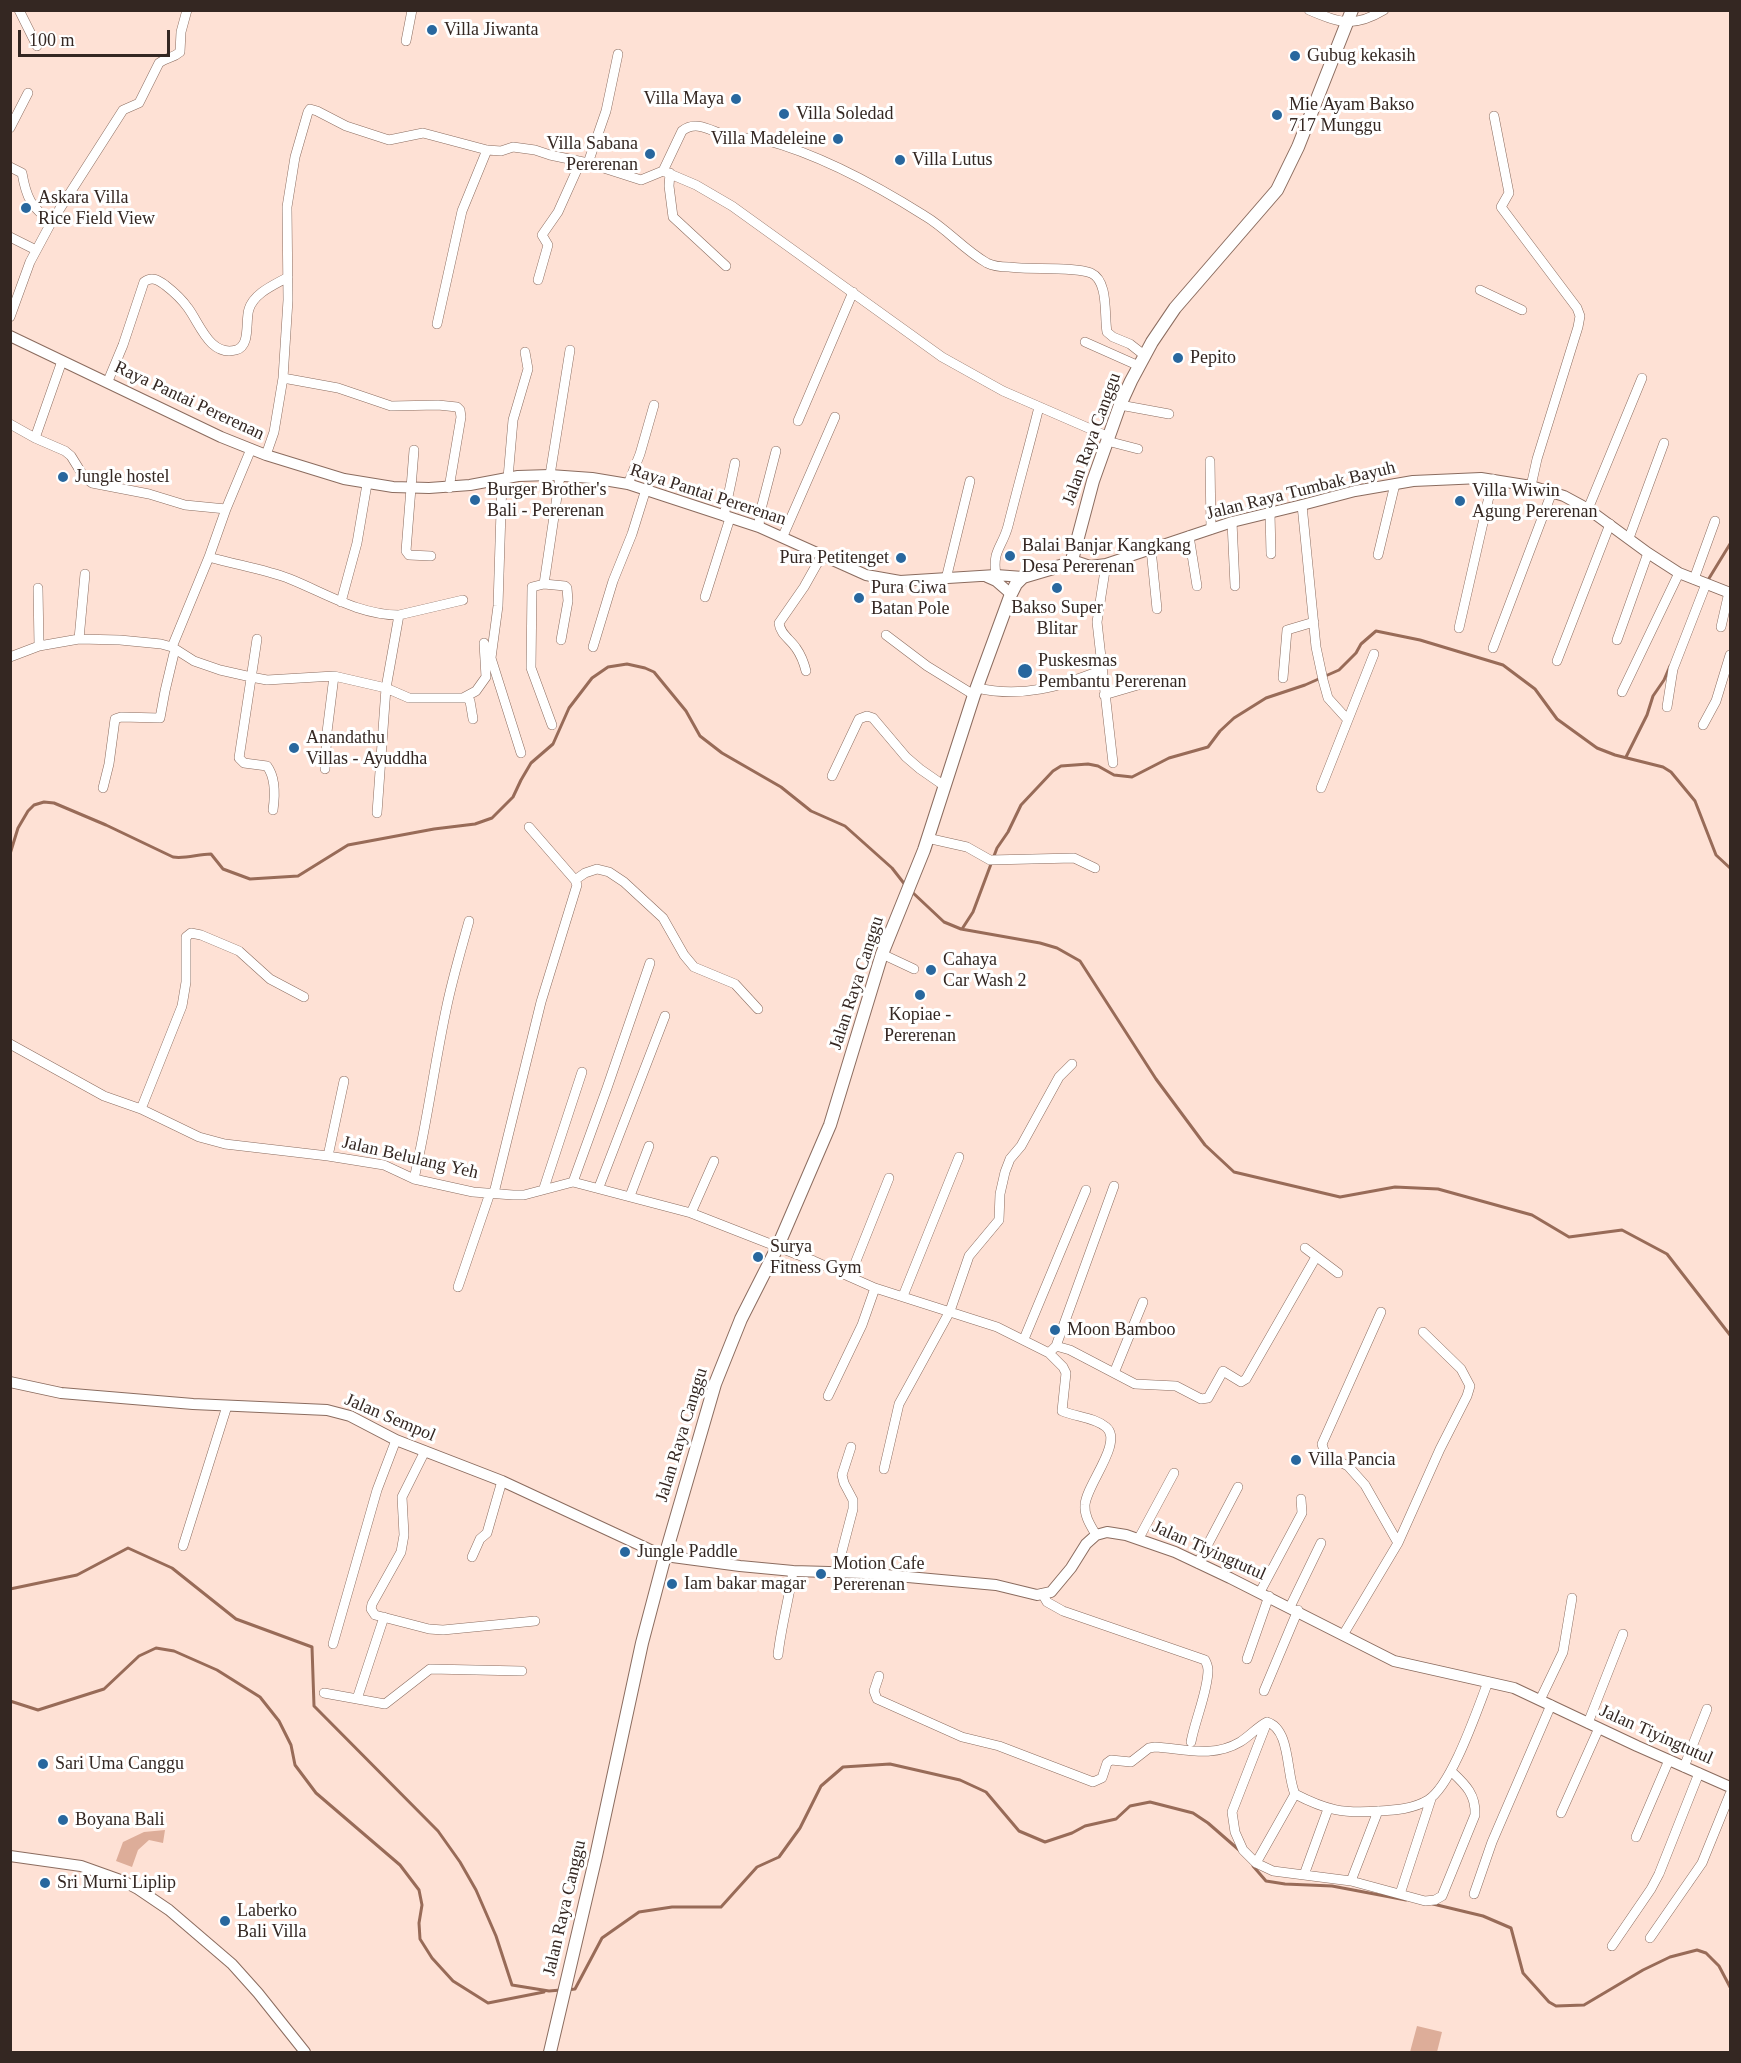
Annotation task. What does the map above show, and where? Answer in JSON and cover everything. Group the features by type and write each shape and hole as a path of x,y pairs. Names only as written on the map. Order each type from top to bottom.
{"main road":[{"name":"Jalan Raya Canggu","path":"1072,560 1087,500 1108,439 1120,405 1142,361 1175,308 1277,190 1291,164 1352,10"},
{"path":"1023,577 1067,564 1072,560"},
{"name":"Jalan Raya Canggu","path":"550,2052 642,1642 715,1384 741,1319 778,1246 830,1125 882,954 927,838 975,691 1011,594 1023,577"}],"street":[{"path":"19,10 37,45"},
{"path":"10,317 36,250 123,110 139,103 159,63 164,59 173,58 180,52 181,32 187,10"},
{"path":"406,41 412,10"},
{"path":"1309,10 1347,23 1373,17 1384,10"},
{"path":"537,280 548,245 542,235 558,212 584,163 606,111 618,54"},
{"path":"10,128 28,93"},
{"path":"267,455 274,432 283,378 288,300 287,207 290,182 304,123 310,109 346,126 389,140 423,134 487,150 524,148 640,180 667,172 696,185 732,207 942,357 1039,408 1108,439 1138,449"},
{"path":"1494,116 1509,193 1502,207 1577,308 1580,316 1531,486"},
{"path":"726,266 673,217 667,172 681,131 693,126 706,127 732,137 765,140 844,171 897,198 927,217 989,265 1091,273 1100,282 1106,305 1107,332 1130,344 1142,361"},
{"path":"437,324 462,211 487,150"},
{"path":"10,167 21,173 29,198 37,210 52,222"},
{"path":"10,237 36,250"},
{"path":"108,381 144,282 148,279 160,282 176,293 212,344 220,350 230,351 239,350 244,345 249,307 255,298 288,277"},
{"path":"1480,290 1522,310"},
{"path":"798,421 853,292"},
{"name":"Raya Pantai Pererenan","path":"10,336 108,381 179,418 251,449 344,479 367,484 412,488 449,488 505,478 555,475 628,484 759,526 866,575 900,581 992,576 1023,577"},
{"path":"1085,342 1142,361"},
{"path":"544,584 570,350"},
{"path":"521,753 491,658 498,606 505,478 513,420 528,369 525,352"},
{"path":"34,438 62,361"},
{"path":"283,378 339,388 391,406 457,407 461,417 449,488"},
{"path":"1588,509 1642,378"},
{"path":"628,484 640,454 654,405"},
{"path":"1120,405 1169,414"},
{"path":"1011,594 992,576 994,561 1006,532 1039,408"},
{"path":"783,536 835,417"},
{"path":"10,424 34,438 65,451 84,477 92,483 149,494 185,505 225,509"},
{"path":"1629,538 1664,442"},
{"path":"103,788 109,764 115,718 160,718 174,648 225,509 251,449"},
{"path":"414,450 406,551 409,555 431,556"},
{"path":"759,526 760,513 776,451"},
{"path":"1210,461 1211,529"},
{"path":"705,597 727,517 735,463"},
{"name":"Jalan Raya Tumbak Bayuh","path":"1072,560 1090,566 1106,564 1232,522 1355,491 1432,479 1493,479 1531,486 1564,496 1588,509 1679,573 1730,592"},
{"path":"1459,628 1493,479"},
{"path":"946,579 970,481"},
{"path":"341,602 357,543 367,484"},
{"path":"1378,555 1395,484"},
{"path":"593,647 613,581 632,534 646,489"},
{"path":"1493,648 1552,492"},
{"path":"1302,505 1316,646 1328,698 1347,719"},
{"path":"1270,513 1270,554"},
{"path":"1667,707 1673,669 1700,582 1715,521"},
{"path":"1232,522 1235,586"},
{"path":"1557,661 1610,524"},
{"path":"1189,536 1197,586"},
{"path":"1151,549 1156,609"},
{"path":"1617,639 1648,553"},
{"path":"806,671 804,662 794,645 781,632 778,623 804,587 822,555"},
{"path":"209,557 288,578 341,602 368,611 399,615 463,600"},
{"path":"1106,564 1097,621 1113,763"},
{"path":"1622,692 1679,573"},
{"path":"79,639 85,574"},
{"path":"552,725 531,668 532,587 544,584 567,588 568,601 561,640"},
{"path":"38,588 39,646"},
{"path":"1721,627 1730,592"},
{"path":"377,813 386,688 399,615"},
{"path":"1283,678 1287,630 1314,622"},
{"path":"886,635 927,666 975,691 1023,693 1070,683 1102,670"},
{"path":"10,657 39,646 79,639 161,644 174,648 194,661 250,677 267,680 334,676 386,688 409,698 469,699 473,719"},
{"path":"257,639 239,758 244,763 267,766 270,769 275,796 273,810"},
{"path":"463,698 480,687 486,677 483,643"},
{"path":"1321,788 1374,654"},
{"path":"1703,725 1716,701 1731,655"},
{"path":"325,769 334,676"},
{"path":"1104,695 1155,680"},
{"path":"832,776 859,719 867,716 873,717 913,763 943,785"},
{"path":"458,1287 492,1193 541,1002 577,888 575,880 530,827"},
{"path":"927,838 967,847 990,860 1074,858 1095,868"},
{"path":"575,880 597,869 609,872 624,882 663,918 684,955 694,967 735,984 758,1009"},
{"path":"414,1179 427,1122 428,1104 446,1009 469,921"},
{"path":"141,1109 182,1006 186,982 186,937 191,933 239,951 270,979 304,997"},
{"path":"882,954 914,969"},
{"path":"573,1182 608,1088 650,963"},
{"path":"599,1187 665,1016"},
{"name":"Jalan Belulang Yeh","path":"10,1044 104,1095 141,1109 199,1137 225,1144 384,1165 414,1179 473,1192 513,1196 573,1182 599,1187 691,1213 778,1246 875,1288 997,1327 1024,1340 1053,1349 1070,1350 1135,1384 1176,1386 1200,1399 1208,1398 1223,1371 1241,1382 1246,1379 1316,1257"},
{"path":"884,1469 899,1404 950,1311 969,1256 999,1220 1000,1194 1005,1172 1011,1159 1022,1146 1059,1077 1072,1064"},
{"path":"544,1188 582,1072"},
{"path":"328,1156 344,1081"},
{"path":"630,1196 649,1146"},
{"path":"903,1296 959,1157"},
{"path":"691,1213 714,1161"},
{"path":"850,1276 889,1178"},
{"path":"665,1556 793,1571 864,1573 996,1585 1030,1594 1043,1595 1051,1592 1086,1544 1096,1535 1084,1504 1112,1442 1111,1434 1098,1422 1062,1411 1066,1373 1053,1349 1114,1186"},
{"path":"1024,1340 1086,1191"},
{"path":"1305,1248 1338,1273"},
{"path":"828,1396 862,1325 875,1288"},
{"path":"1114,1373 1143,1302"},
{"path":"1381,1312 1322,1444 1325,1454 1348,1466 1365,1485 1398,1543"},
{"path":"1343,1635 1398,1543 1470,1386 1461,1369 1423,1332"},
{"name":"Jalan Sempol","path":"10,1382 61,1393 227,1406 327,1410 350,1416 396,1440 502,1482 665,1556"},
{"path":"183,1546 227,1406"},
{"path":"333,1644 377,1490 396,1440"},
{"path":"839,1573 853,1509 853,1500 842,1475 851,1447"},
{"path":"425,1451 402,1497 404,1535 401,1552 371,1609 375,1615 429,1629 443,1630 535,1621"},
{"path":"1139,1538 1174,1473"},
{"path":"472,1557 480,1539 487,1533 502,1482"},
{"path":"1198,1563 1238,1487"},
{"path":"1247,1659 1264,1594 1302,1513 1301,1499"},
{"name":"Jalan Tiyingtutul","path":"1096,1535 1107,1533 1139,1538 1294,1608 1381,1655 1406,1665 1514,1688 1731,1787"},
{"path":"1264,1691 1294,1608 1321,1543"},
{"path":"778,1655 793,1571"},
{"path":"1043,1595 1047,1602 1063,1611 1205,1660 1208,1670 1191,1742"},
{"path":"1474,1894 1563,1652 1572,1598"},
{"path":"357,1699 384,1617"},
{"path":"1588,1723 1623,1634"},
{"path":"324,1693 385,1704 430,1669 522,1671"},
{"path":"879,1676 874,1691 877,1699 962,1737 999,1746 1093,1782 1102,1778 1111,1760 1131,1762 1149,1748 1155,1747 1204,1753 1215,1752 1242,1741 1267,1722"},
{"path":"1400,1894 1431,1799 1452,1772 1488,1682"},
{"path":"1684,1767 1707,1709"},
{"path":"1267,1722 1232,1812 1235,1832 1243,1850 1256,1863 1273,1871 1351,1881 1425,1901 1435,1900 1442,1896 1447,1886 1475,1815 1476,1805 1473,1796 1466,1785 1452,1772"},
{"path":"1256,1863 1295,1794 1282,1738 1277,1727 1267,1722"},
{"path":"1561,1813 1599,1728"},
{"path":"1636,1837 1669,1760"},
{"path":"1612,1946 1655,1881 1699,1773"},
{"path":"1295,1794 1328,1809 1342,1812 1413,1807 1431,1799"},
{"path":"1650,1938 1702,1863 1731,1794"},
{"path":"1304,1875 1328,1809"},
{"path":"1351,1881 1378,1811"},
{"path":"10,1856 81,1866 123,1881 138,1889 169,1910 236,1968 305,2052"}],"shaded area":[{"path":"165,1830 163,1843 149,1840 138,1850 132,1867 116,1861 123,1842 144,1832"},
{"path":"1417,2026 1442,2032 1437,2052 1410,2052"}],"waterway":[{"path":"1708,580 1730,544"},
{"path":"962,929 973,912 997,848 1008,832 1021,805 1053,771 1061,766 1088,764 1098,766 1114,775 1132,777 1169,758 1208,747 1234,718 1266,698 1305,685 1339,670 1356,653 1361,644 1376,631 1420,640 1503,665 1535,689 1557,719 1597,748 1663,767 1671,772 1695,801 1716,855 1730,868"},
{"path":"10,854 18,828 28,811 34,805 44,802 54,803 106,825 173,857 211,854 223,869 250,879 298,876 348,845 475,824 492,818 513,797 531,763 553,744 569,708 592,678 608,667 627,664 654,672 686,711 700,736 722,753 781,787 811,811 845,826 892,868 906,886"},
{"path":"1626,757 1647,715 1653,696 1670,666"},
{"path":"911,891 944,922 961,929 1040,943 1057,948 1080,961 1156,1079 1205,1145 1234,1172 1340,1197 1395,1187 1438,1189 1532,1215 1569,1237 1622,1230 1667,1254 1730,1335"},
{"path":"10,1589 77,1575 128,1548 172,1568 236,1619 312,1647 314,1706 438,1831 476,1890 496,1936 512,1985 549,1991 561,1990"},
{"path":"10,1701 38,1710 104,1689 139,1656 156,1648 174,1651 217,1670 260,1697 279,1721 291,1745 295,1765 316,1793 400,1865 419,1890 422,1905 419,1923 420,1939 432,1958 453,1981 488,2003 544,1992"},
{"path":"567,1990 575,1989 602,1938 639,1912 672,1907 721,1907 757,1867 779,1857 800,1828 821,1786 843,1767 890,1764 960,1780 986,1792 1019,1831 1045,1842 1085,1826 1116,1819 1130,1806 1150,1802 1193,1813 1239,1850"},
{"path":"1253,1866 1266,1881 1332,1886 1406,1900"},
{"path":"1433,1904 1483,1916 1511,1928 1523,1973 1549,2002 1556,2006 1584,2005 1643,1970 1670,1957 1697,1950 1706,1953 1719,1966 1730,1987"}],"place":[{"name":"Villa Jiwanta","path":"432,30"},
{"name":"Gubug kekasih","path":"1295,56"},
{"name":"Villa Maya","path":"736,99"},
{"name":"Villa Soledad","path":"784,114"},
{"name":"Mie Ayam Bakso 717 Munggu","path":"1277,115"},
{"name":"Villa Madeleine","path":"838,139"},
{"name":"Villa Sabana Pererenan","path":"650,154"},
{"name":"Villa Lutus","path":"900,160"},
{"name":"Askara Villa Rice Field View","path":"26,208"},
{"name":"Pepito","path":"1178,358"},
{"name":"Jungle hostel","path":"63,477"},
{"name":"Burger Brother's Bali - Pererenan","path":"475,500"},
{"name":"Villa Wiwin Agung Pererenan","path":"1460,501"},
{"name":"Balai Banjar Kangkang Desa Pererenan","path":"1010,556"},
{"name":"Pura Petitenget","path":"901,558"},
{"name":"Bakso Super Blitar","path":"1057,588"},
{"name":"Pura Ciwa Batan Pole","path":"859,598"},
{"name":"Puskesmas Pembantu Pererenan","path":"1025,671"},
{"name":"Anandathu Villas - Ayuddha","path":"294,748"},
{"name":"Cahaya Car Wash 2","path":"931,970"},
{"name":"Kopiae - Pererenan","path":"920,995"},
{"name":"Surya Fitness Gym","path":"758,1257"},
{"name":"Moon Bamboo","path":"1055,1330"},
{"name":"Villa Pancia","path":"1296,1460"},
{"name":"Jungle Paddle","path":"625,1552"},
{"name":"Motion Cafe Pererenan","path":"821,1574"},
{"name":"Iam bakar magar","path":"672,1584"},
{"name":"Sari Uma Canggu","path":"43,1764"},
{"name":"Boyana Bali","path":"63,1820"},
{"name":"Sri Murni Liplip","path":"45,1883"},
{"name":"Laberko Bali Villa","path":"225,1921"}]}
